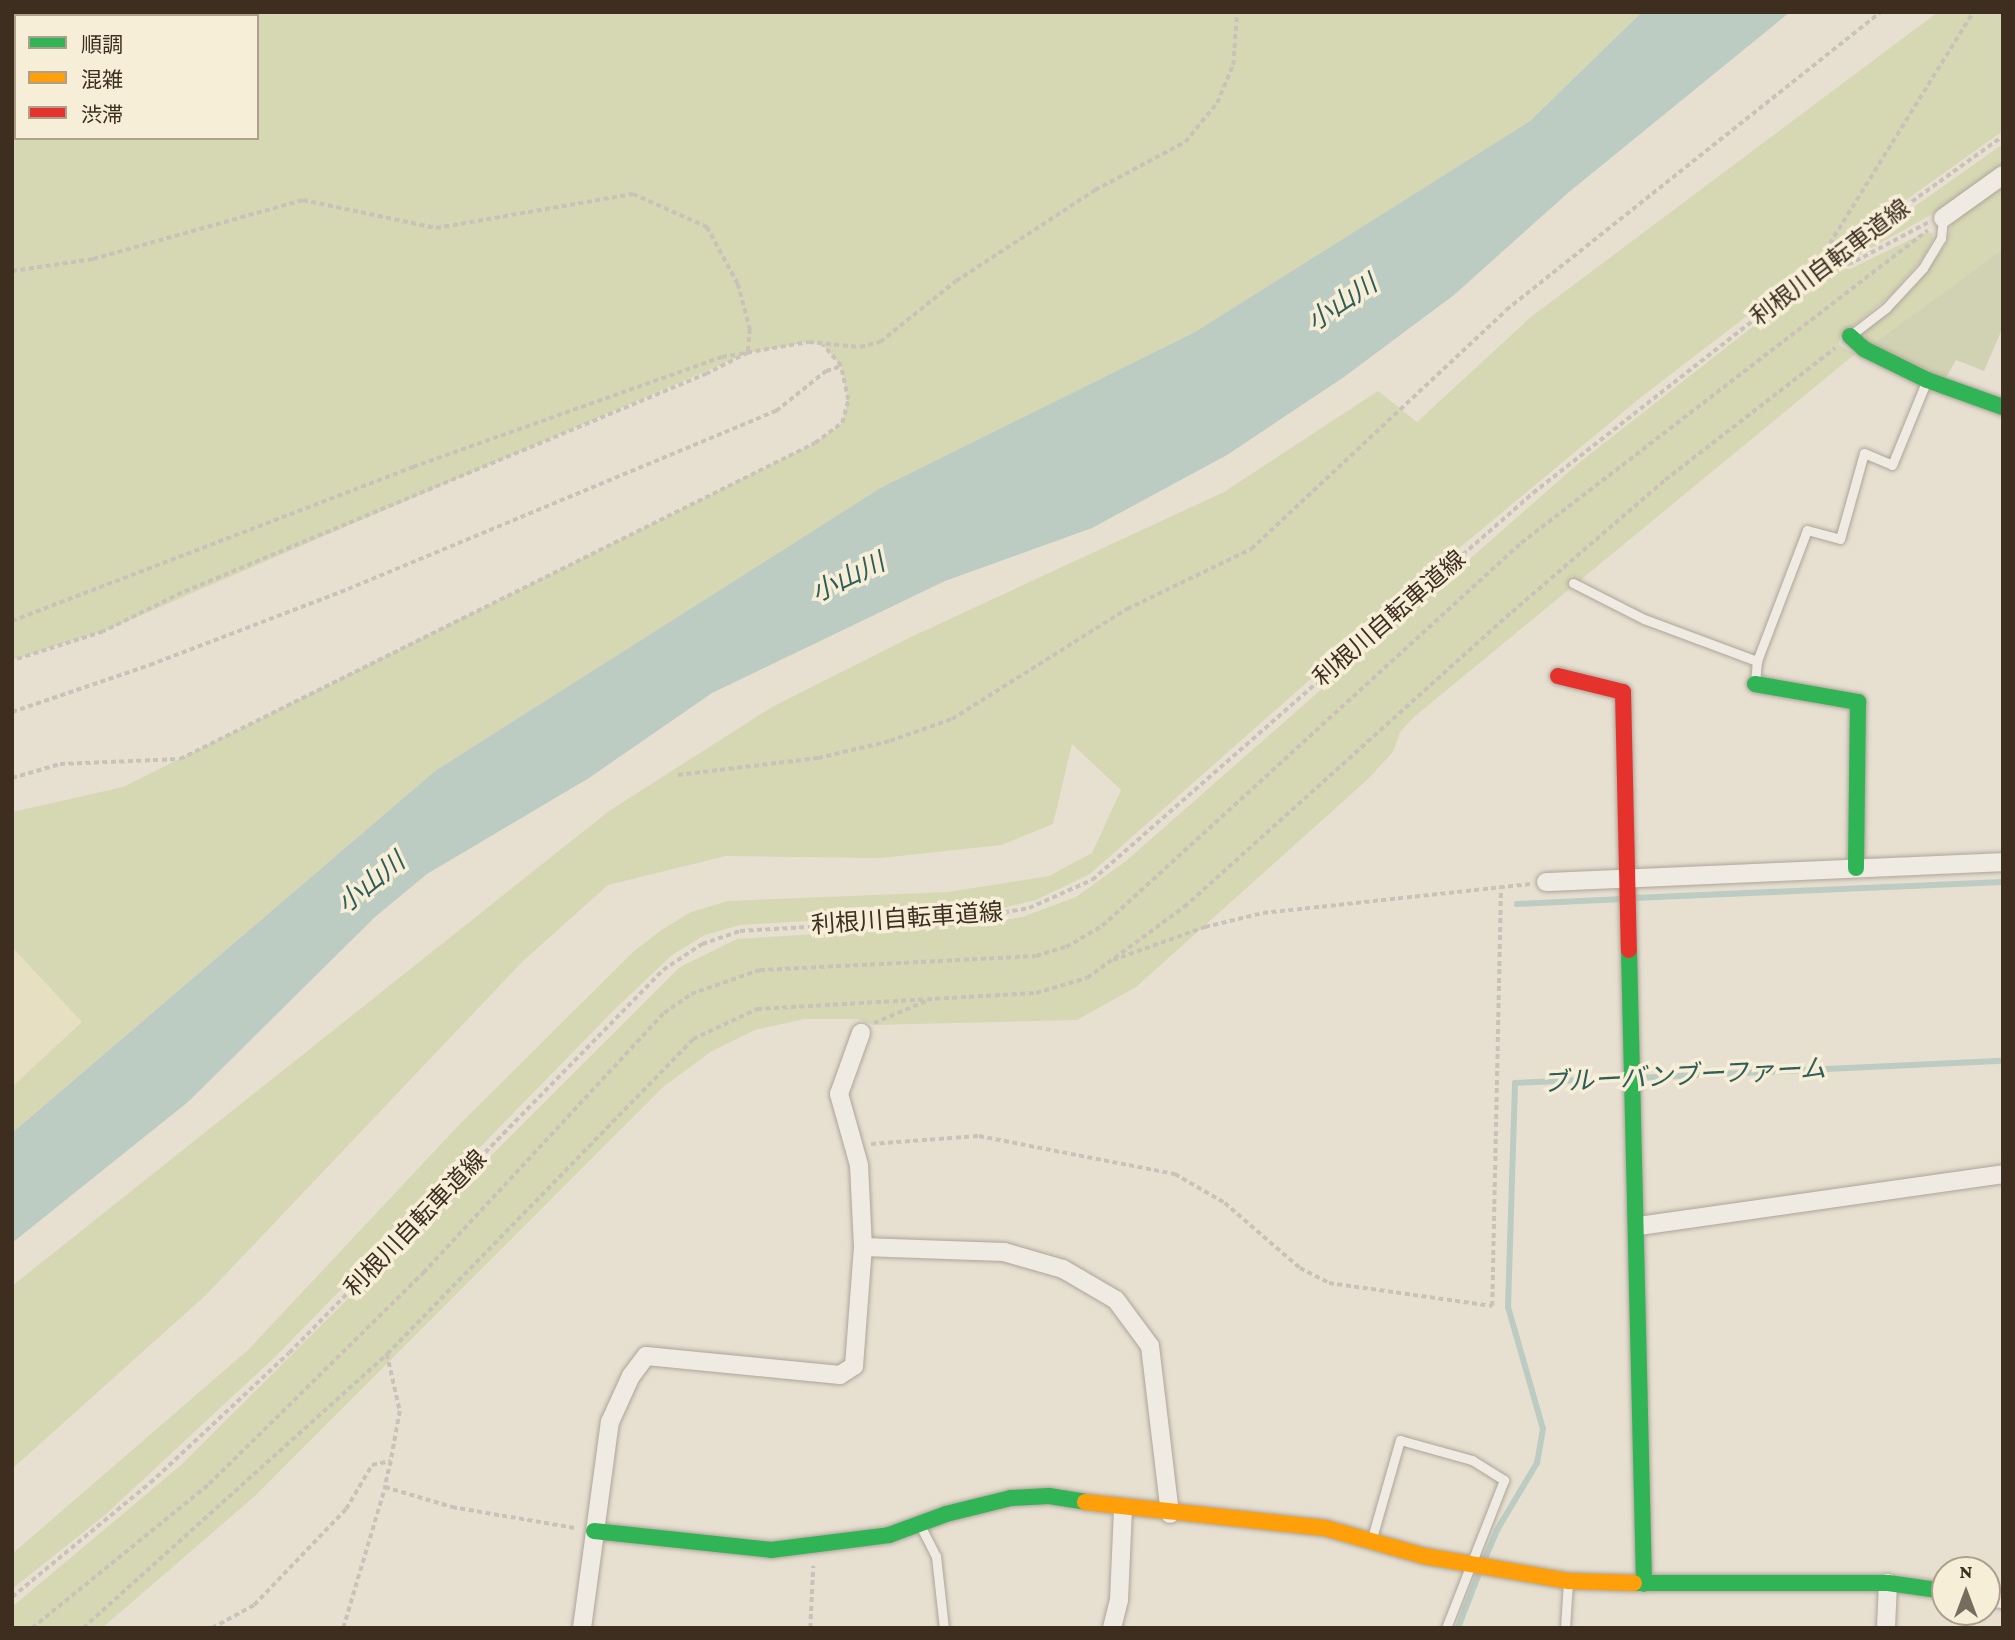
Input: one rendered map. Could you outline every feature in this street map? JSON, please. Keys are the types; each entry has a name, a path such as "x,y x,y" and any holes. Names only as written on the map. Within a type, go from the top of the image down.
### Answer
{"street":[{"path":"1943,218 2003,175"},
{"path":"1850,337 1864,349 1927,380 2003,407"},
{"path":"1558,676 1623,692 1639,1226 1644,1584"},
{"path":"1755,684 1858,702 1856,868"},
{"path":"1546,882 2003,862"},
{"path":"582,1628 610,1422 631,1376 646,1356 840,1375 854,1366 863,1247 853,1143 840,1082 861,1033"},
{"path":"1639,1226 2003,1174"},
{"path":"863,1247 1023,1256 1063,1269 1116,1300 1150,1346 1170,1514"},
{"path":"594,1531 758,1549 813,1546 889,1535 919,1524 1030,1496 1123,1509 1325,1528 1372,1538 1424,1556 1568,1581 1644,1584 1888,1583 1931,1589"},
{"path":"1112,1628 1119,1600 1123,1509"},
{"path":"1886,1628 1888,1583"}],"lane":[{"path":"1850,337 1886,308 1923,268 1941,238 1943,218"},
{"path":"1755,684 1757,661 1807,530 1840,539 1864,453 1892,465 1927,380"},
{"path":"1573,583 1644,619 1757,661"},
{"path":"1372,1538 1401,1440 1472,1460 1504,1480 1468,1562 1446,1628"},
{"path":"919,1524 936,1556 943,1628"},
{"path":"1564,1628 1568,1581"}],"path":[{"path":"12,621 413,467 722,357 809,342 860,347 880,342 956,281 1084,197 1185,142 1217,103 1228,78 1237,12"},
{"path":"678,775 818,758 890,741 952,719 1127,609 1251,549 1506,310 1881,12"},
{"path":"1943,218 1851,264 1829,261 1825,251 1973,12"},
{"name":"利根川自転車道線","path":"12,1597 150,1483 289,1353 663,971 702,944 740,931 979,917 1029,908 1092,880 1533,493 1829,261 2003,136"},
{"path":"12,271 93,259 303,200 436,228 633,194 707,228 738,284 750,329 748,352"},
{"path":"32,1628 209,1484 424,1273 664,1013 691,994 760,970 1036,956 1066,947 1102,926 1521,543 1943,218"},
{"path":"83,1628 387,1354 670,1062 704,1032 757,1009 1055,990 1087,978 1184,908 1665,481 1850,337"},
{"path":"12,778 60,764 180,759 815,443 842,423 848,400 841,366 822,344"},
{"path":"12,661 103,632 182,593 707,374 748,352"},
{"path":"12,712 150,665 348,589 776,411 826,371 841,366"},
{"path":"1110,961 1205,927 1263,913 1546,882"},
{"path":"853,1143 913,1144 979,1136 1175,1174 1226,1203 1300,1268 1329,1283 1492,1306 1501,887"},
{"path":"861,1033 877,1021 934,997"},
{"path":"343,1628 385,1488 400,1411 387,1354"},
{"path":"212,1628 254,1605 346,1509 372,1465 391,1461"},
{"path":"385,1488 452,1507 594,1531"},
{"path":"810,1628 813,1546"}],"shaded area":[{"path":"12,947 82,1022 12,1087"}],"green space":[{"path":"12,12 1642,12 1530,121 1195,332 882,487 435,771 12,1133 12,1087 82,1022 12,947 12,812 123,787 815,443 842,423 848,400 841,366 822,344 809,342 748,353 109,629 12,660"},
{"path":"1938,12 2003,12 2003,131 1799,276 1640,398 1452,554 1090,874 1036,900 998,909 740,925 705,935 672,955 615,1009 276,1356 105,1515 12,1589 12,1554 248,1350 457,1127 634,951 663,929 691,912 728,901 948,892 1049,876 1092,853 1121,790 1072,744 1053,824 1001,845 881,858 726,856 608,885 522,962 206,1295 12,1469 12,1286 609,811 772,707 913,636 1224,492 1378,391 1417,422 1532,316"},
{"path":"2003,144 2003,167 1942,209 1862,253 1840,259"},
{"path":"2003,184 2003,249 1869,347 1864,332 1912,290 1946,244 1952,223"},
{"path":"1926,232 1933,233 1933,239 1923,258 1891,295 1840,337 1839,345 1855,354 1414,717 1400,732 1393,752 1367,780 1136,987 1077,1020 874,1025 858,1019 804,1019 755,1030 712,1051 663,1087 255,1496 102,1628 12,1628 12,1607 181,1465 680,967 737,939 984,923 1022,917 1076,897 1126,861 1580,462 1802,288 1827,269 1850,269"},
{"path":"2003,249 2003,327 1984,371 1956,360 1944,381 1869,347"}],"water":[{"name":"小山川","path":"1642,12 1790,12 1569,192 1454,295 1344,377 1227,455 1092,528 945,581 712,693 589,778 427,874 375,917 188,1102 12,1243 12,1133 435,771 882,487 1195,332 1530,121"}],"waterway":[{"path":"1634,898 2003,882"},
{"path":"1517,904 1623,899"},
{"name":"ブルーバンブーファーム","path":"1637,1078 2003,1061"},
{"name":"ブルーバンブーファーム","path":"1484,1561 1497,1530 1537,1463 1543,1429 1508,1307 1515,1083 1626,1078"},
{"name":"ブルーバンブーファーム","path":"1458,1628 1480,1571"}],"traffic: fast":[{"path":"1850,336 1864,349 1927,380 2003,407"},
{"path":"1755,684 1858,702 1856,868"},
{"path":"1629,950 1644,1584"},
{"path":"594,1531 771,1550 889,1535 946,1514 1011,1498 1049,1496 1085,1502"},
{"path":"1634,1583 1888,1583 1931,1589"}],"traffic: slow":[{"path":"1085,1502 1325,1528 1424,1556 1568,1581 1634,1583"}],"traffic: jam":[{"path":"1558,676 1623,692 1629,950"}]}
